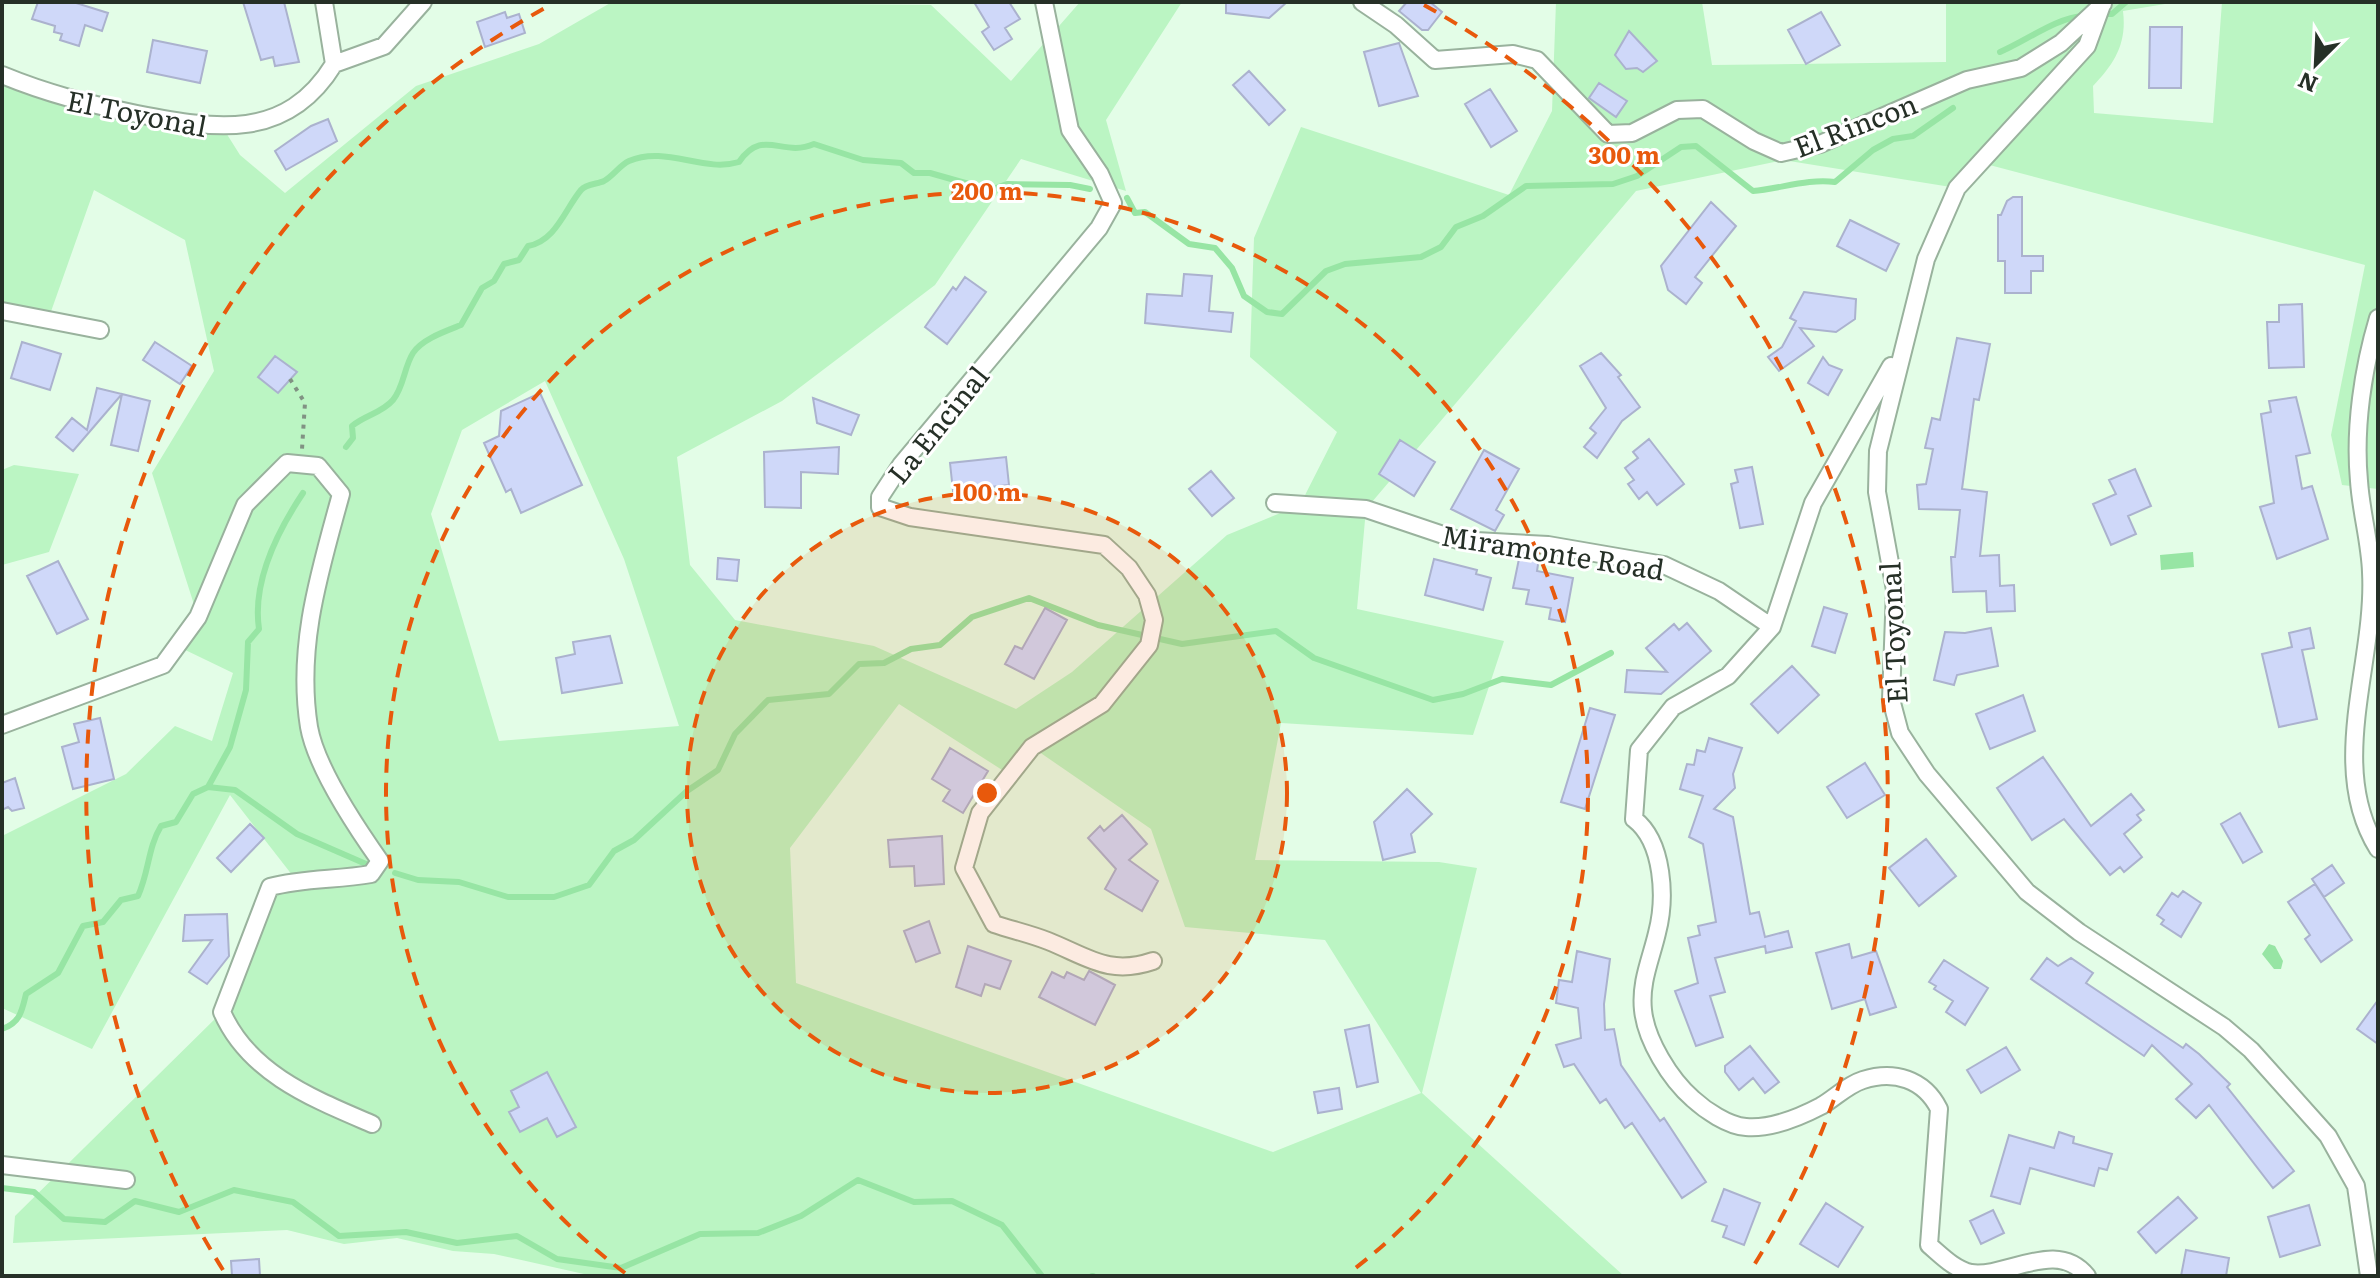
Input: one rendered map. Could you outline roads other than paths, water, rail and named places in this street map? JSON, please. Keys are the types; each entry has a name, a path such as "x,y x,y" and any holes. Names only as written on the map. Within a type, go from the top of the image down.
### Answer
{"street":[{"path":"324,2 334,64 384,46 423,2"},
{"name":"La Encinal","path":"1044,2 1070,130 1100,174 1113,203 1099,228 901,465 880,497 880,507 910,517 1104,545 1129,568 1147,595 1154,620 1149,645 1102,704 1032,747 980,813 964,868 994,924 1048,941 1098,965 1134,967 1153,961"},
{"name":"El Rincon","path":"1362,2 1396,25 1435,60 1513,54 1537,60 1608,134 1632,133 1677,110 1703,109 1754,141 1781,153 1820,144 1967,80 2021,68 2061,43 2104,3"},
{"name":"El Toyonal","path":"2104,3 2087,46 1957,188 1926,259 1900,351 1878,451 1877,492 1895,590 1891,699 1900,733 1927,774 2027,892 2079,932 2224,1027 2267,1067 2328,1136 2356,1186 2372,1241 2369,1276"},
{"name":"El Toyonal","path":"2,75 57,98 223,128 256,123 290,109 316,91 334,64"},
{"path":"2,311 100,330"},
{"path":"2378,318 2366,364 2357,458 2371,573 2363,683 2354,740 2364,821 2378,849"},
{"path":"1900,351 1813,503 1772,627 1728,676 1673,707 1639,750 1634,819 1645,827 1651,840 1661,884 1659,929 1643,981 1644,1021 1656,1049 1695,1101 1742,1127 1787,1119 1821,1106 1863,1080 1894,1076 1915,1081 1934,1098 1939,1109 1929,1245 1955,1267 1973,1273 2052,1260 2080,1268 2087,1276"},
{"path":"2,725 163,665 198,617 245,505 287,463 318,466 341,494 315,590 304,654 309,729 344,806 380,861 371,874 331,881 296,880 270,887 222,1012 229,1030 252,1059 312,1098 372,1124"},
{"name":"Miramonte Road","path":"1275,503 1366,509 1458,540 1548,545 1664,565 1719,591 1772,627"},
{"path":"2,1165 126,1180"}],"waterway":[{"path":"2102,14 2112,14 2126,2"},
{"path":"2000,52 2052,25 2083,16"},
{"path":"1127,198 1135,213 1145,212 1189,244 1215,248 1232,268 1244,296 1267,312 1282,314 1326,271 1345,264 1421,257 1441,247 1456,227 1483,216 1526,186 1613,184 1637,176 1681,147 1696,146 1753,191 1835,182 1873,150 1893,139 1913,136 1953,108"},
{"path":"346,447 353,438 352,426 393,400 417,348 461,325 482,288 494,281 504,264 519,260 528,246 546,238 583,188 604,181 629,161 657,156 725,164 739,162 756,146 792,148 814,144 863,160 901,163 914,173 930,173 990,190 1007,184 1070,185 1090,189"},
{"path":"2,1029 16,1020 26,994 58,973 83,926 103,922 121,900 138,896 153,842 161,826 176,822 193,794 208,787 230,747 246,690 248,642 259,629 259,593 263,576 284,524 303,493"},
{"path":"395,873 418,880 459,882 508,897 554,897 589,885 614,851 634,840 687,791 718,770 735,734 768,700 829,694 859,664 884,663 911,649 940,645 972,617 1029,598 1098,625 1182,644 1276,631 1314,658 1433,700 1463,694 1502,679 1551,685 1611,653"},
{"path":"208,787 235,790 297,834 366,864"},
{"path":"2,1188 34,1192 64,1219 105,1222 135,1201 179,1212 234,1190 293,1202 339,1236 406,1232 457,1243 517,1236 557,1259 621,1268 700,1234 758,1233 801,1216 858,1180 914,1202 952,1201 1002,1225 1042,1276"}]}
